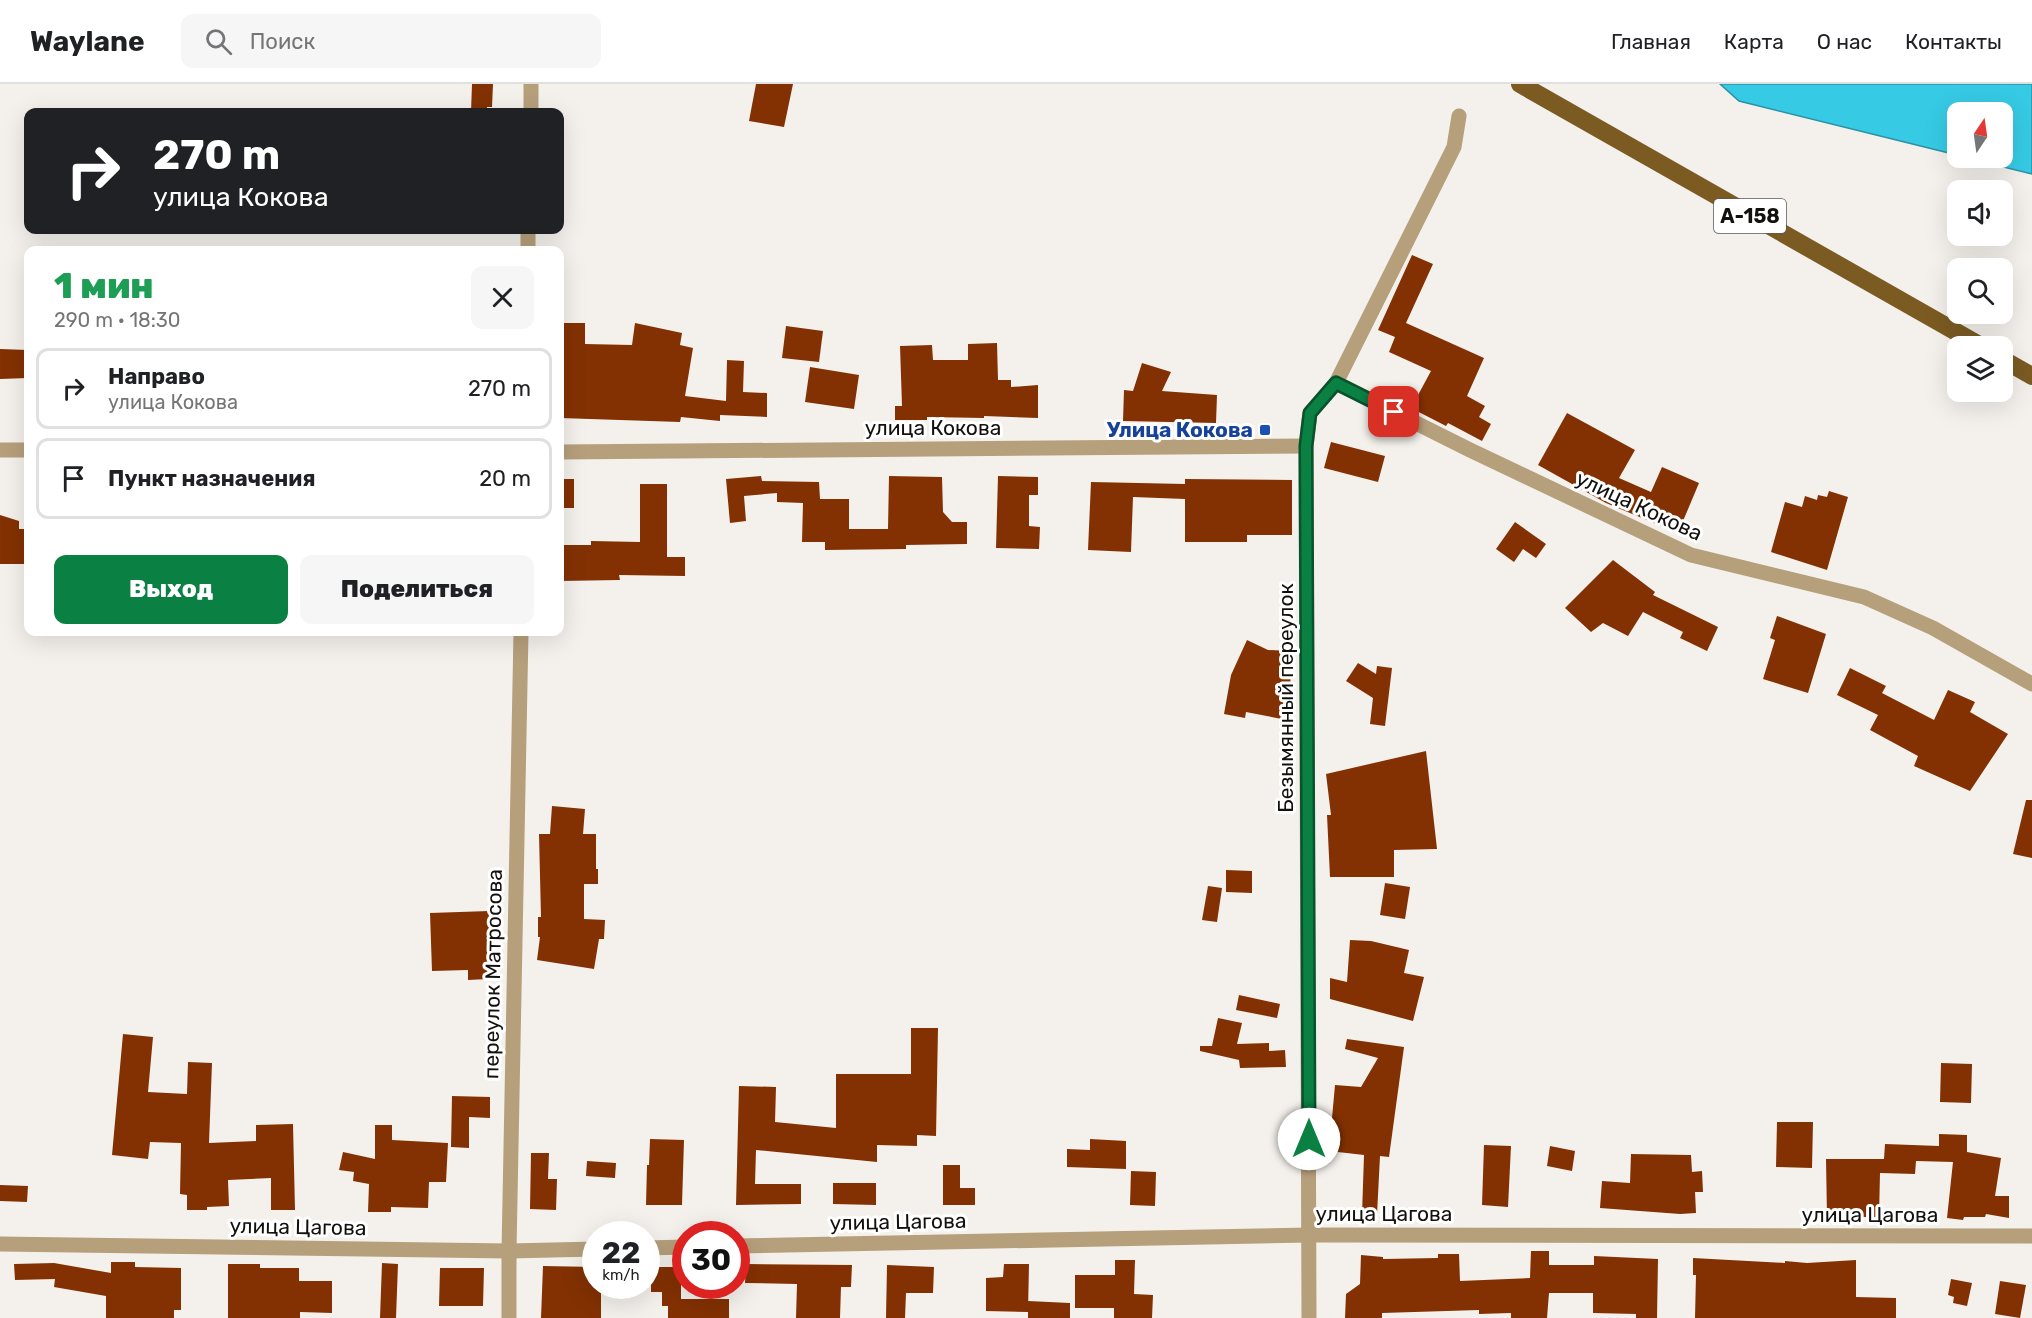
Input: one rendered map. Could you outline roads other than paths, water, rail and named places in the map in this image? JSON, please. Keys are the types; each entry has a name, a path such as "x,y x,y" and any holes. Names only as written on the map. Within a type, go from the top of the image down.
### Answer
{"main road":[{"name":"А-158","path":"1521,84 1962,336"},
{"path":"2013,365 2032,376"}],"street":[{"path":"531,84 531,108"},
{"name":"Безымянный переулок","path":"1309,1318 1306,446 1310,413 1336,383 1454,147 1459,116"},
{"name":"улица Кокова","path":"1336,383 1470,450 1691,555 1864,597 1933,628 2032,684"},
{"name":"улица Кокова","path":"564,452 1306,446"},
{"path":"0,450 24,450"},
{"name":"переулок Матросова","path":"509,1318 521,636"},
{"name":"улица Цагова","path":"750,1246 1309,1235 2032,1236"},
{"name":"улица Цагова","path":"0,1244 509,1251 582,1249"}],"water":[{"path":"1720,84 2032,84 2032,174 2008,168 2013,168 2013,102 1947,102 1947,153 1739,101"}],"place":[{"name":"Улица Кокова","path":"1265,430"}]}
